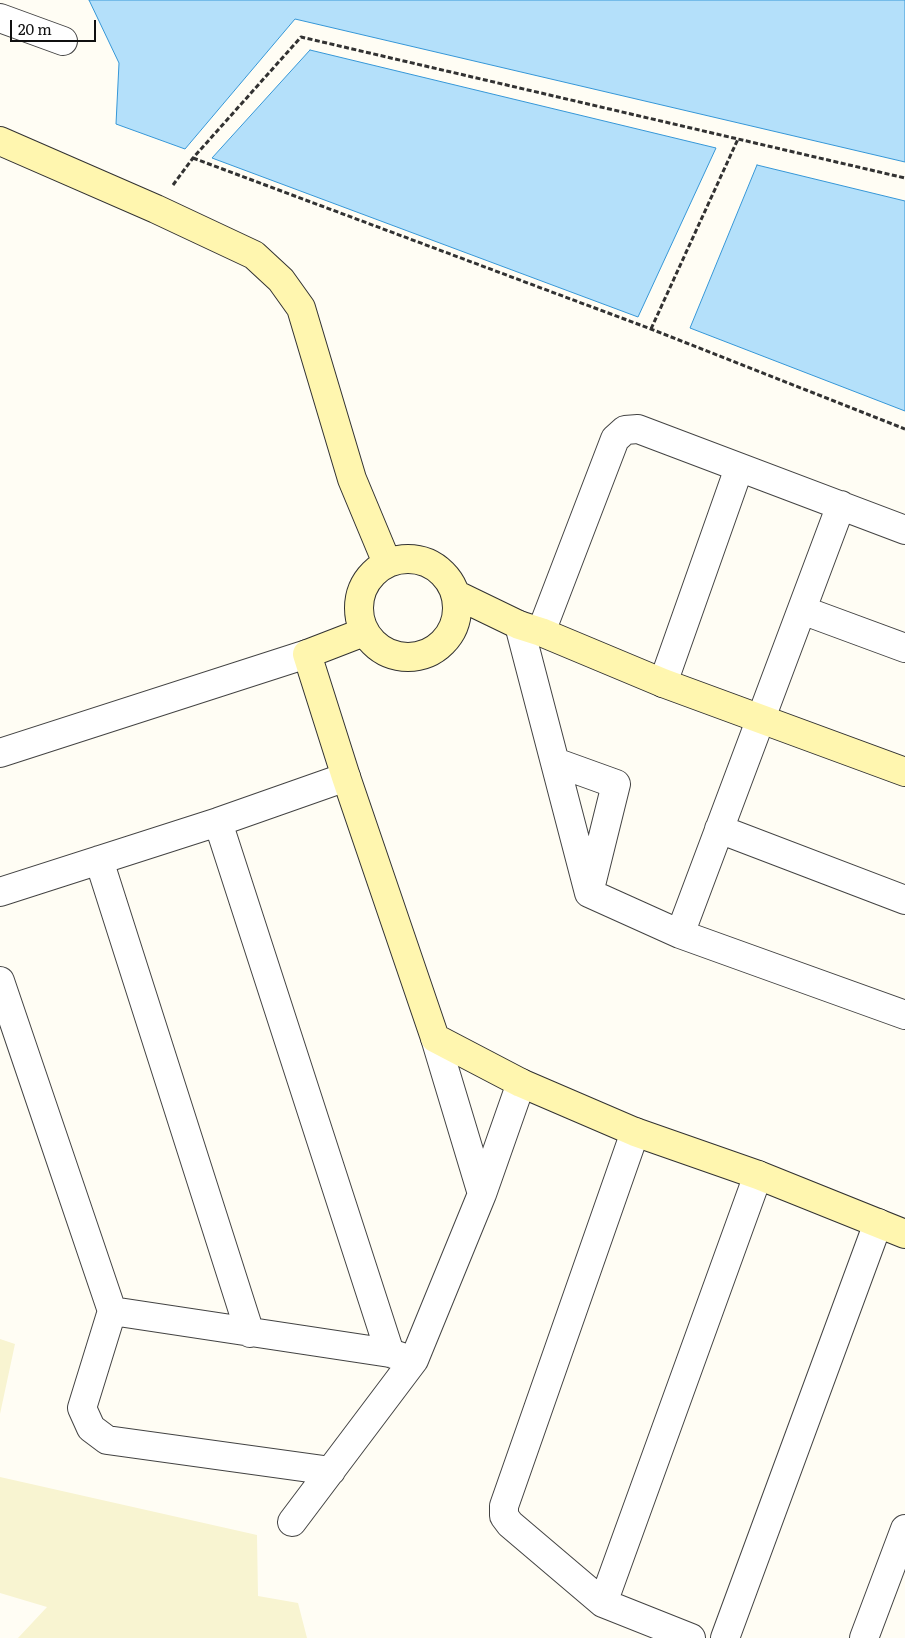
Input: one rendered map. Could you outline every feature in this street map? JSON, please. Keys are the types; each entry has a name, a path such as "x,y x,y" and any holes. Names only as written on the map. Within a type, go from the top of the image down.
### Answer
{"street":[{"path":"0,18 63,41"},
{"path":"0,141 156,209 254,255 281,280 302,308 352,479 387,563"},
{"path":"589,893 555,762 530,629 615,439 625,430 638,429 905,530"},
{"path":"663,683 739,468"},
{"path":"680,934 841,505"},
{"path":"402,559 419,560 434,566 447,577 457,595 458,608 455,624 447,639 434,650 419,657 403,658 388,654 374,645 364,632 359,617 359,601 364,586 374,573 387,563 402,559"},
{"path":"457,595 530,629 663,683 905,772"},
{"path":"802,610 905,648"},
{"path":"0,753 307,654 364,632"},
{"path":"307,654 346,777 435,1038 482,1194"},
{"path":"555,762 616,784 589,893"},
{"path":"0,892 218,822 346,777"},
{"path":"218,822 402,1357"},
{"path":"719,829 905,900"},
{"path":"99,860 250,1333"},
{"path":"589,893 680,934 905,1015"},
{"path":"0,980 112,1311 82,1408 91,1428 107,1440 331,1471"},
{"path":"435,1038 522,1083 635,1132 758,1174 905,1234"},
{"path":"292,1522 331,1471 402,1357 482,1194 522,1083"},
{"path":"635,1132 504,1506 504,1516 510,1524 603,1603 691,1638"},
{"path":"603,1603 758,1174"},
{"path":"725,1638 878,1223"},
{"path":"112,1311 402,1357"},
{"path":"864,1638 905,1529"}],"path":[{"path":"156,209 193,158 301,37 905,178"},
{"path":"651,329 738,139"},
{"path":"193,158 651,329 905,429"}],"shaded area":[{"path":"0,1339 15,1344 0,1414"},
{"path":"0,1477 257,1535 258,1596 298,1603 307,1638 18,1638 47,1607 0,1593"}],"water":[{"path":"89,0 905,0 905,162 295,19 185,149 116,124 119,63"},
{"path":"310,50 716,148 638,317 212,158"},
{"path":"757,165 905,201 905,411 690,328"}]}
